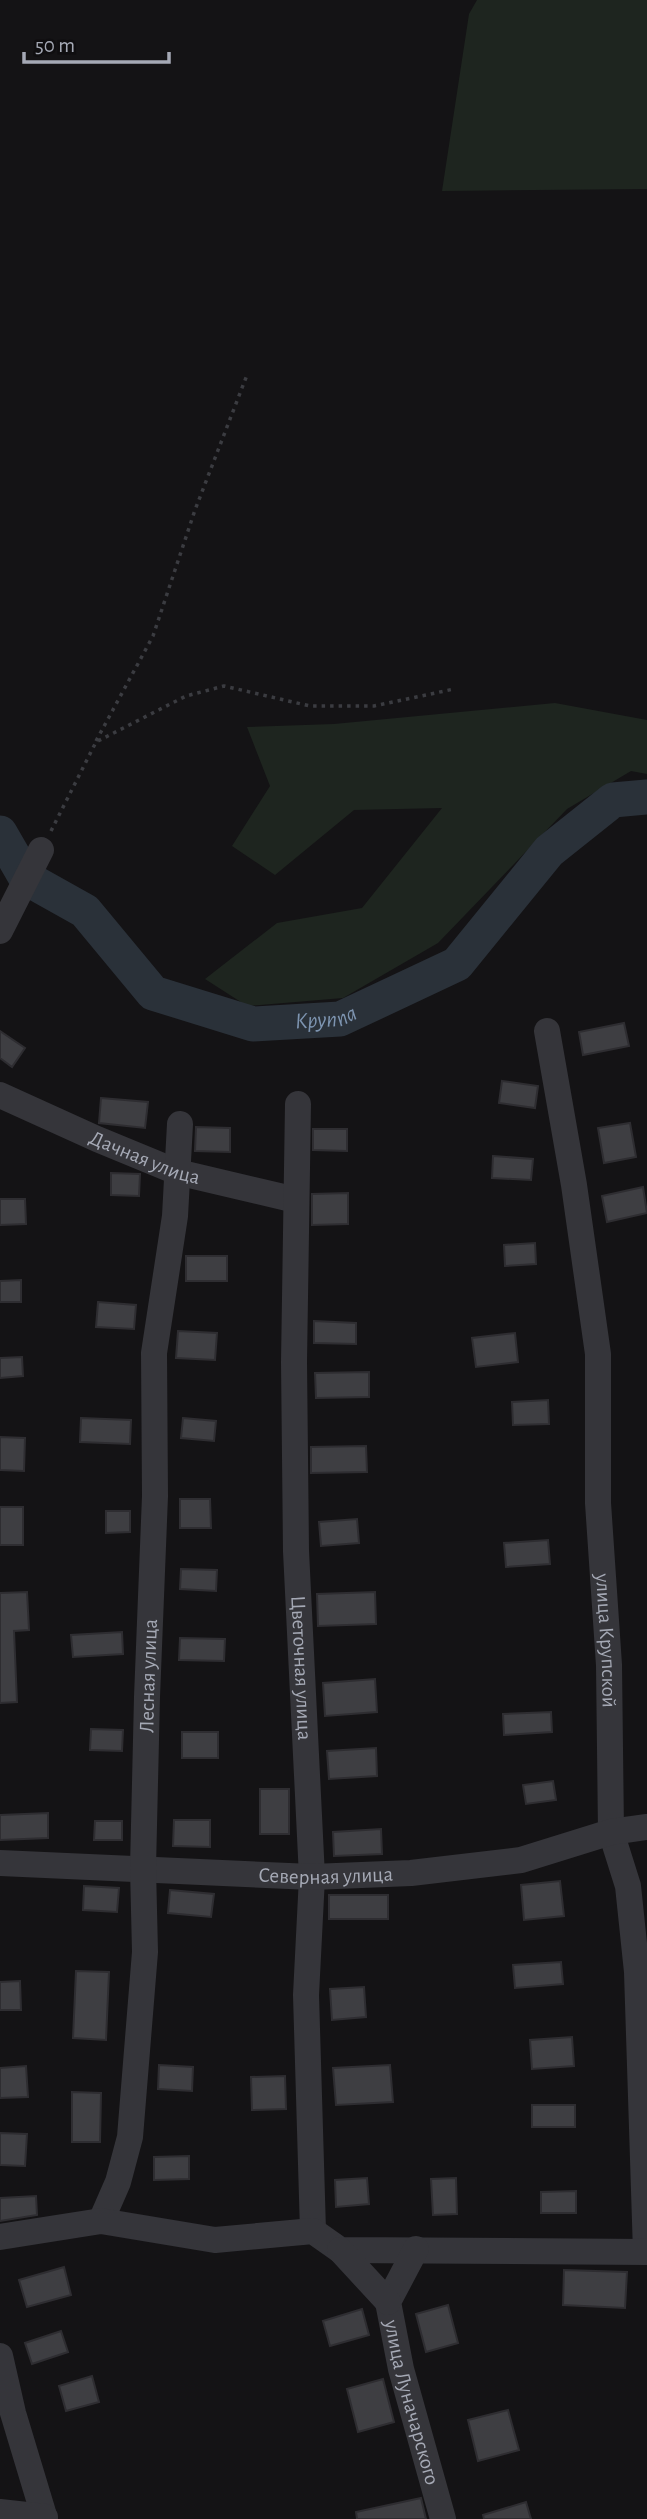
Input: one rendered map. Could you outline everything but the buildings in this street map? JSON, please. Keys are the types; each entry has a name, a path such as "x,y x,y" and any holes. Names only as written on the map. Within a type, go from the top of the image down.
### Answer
{"street":[{"path":"0,931 41,850"},
{"name":"улица Крупской","path":"547,1031 574,1185 598,1354 598,1503 609,1665 611,1832 628,1886 637,1972 646,2252"},
{"name":"Дачная улица","path":"0,1095 177,1172 296,1200"},
{"name":"Цветочная улица","path":"298,1104 294,1362 296,1551 312,1877 306,1995 313,2231"},
{"name":"Лесная улица","path":"101,2221 118,2182 130,2137 145,1952 143,1868 155,1496 155,1353 174,1216 180,1125"},
{"name":"Северная улица","path":"0,1863 312,1877 411,1872 521,1860 611,1832 647,1827"},
{"path":"0,2236 101,2221 215,2241 313,2231 340,2250 388,2302"},
{"name":"улица Луначарского","path":"416,2249 388,2302 401,2369 443,2519"},
{"path":"340,2250 646,2252"},
{"path":"0,2357 13,2413 45,2518 0,2512"}],"path":[{"path":"41,850 153,636 195,510 247,374"},
{"path":"96,742 186,696 224,686 310,706 374,706 454,689"}],"shaded area":[{"path":"477,0 647,0 647,189 442,191 469,14"},
{"path":"555,703 647,720 647,774 631,771 567,809 438,943 343,998 247,1006 205,979 277,923 362,908 442,808 354,810 275,875 232,846 270,786 247,727 334,724"}],"waterway":[{"name":"Круппа","path":"0,833 26,878 85,911 153,993 253,1024 340,1019 457,964 549,851 613,800 647,797"}]}
